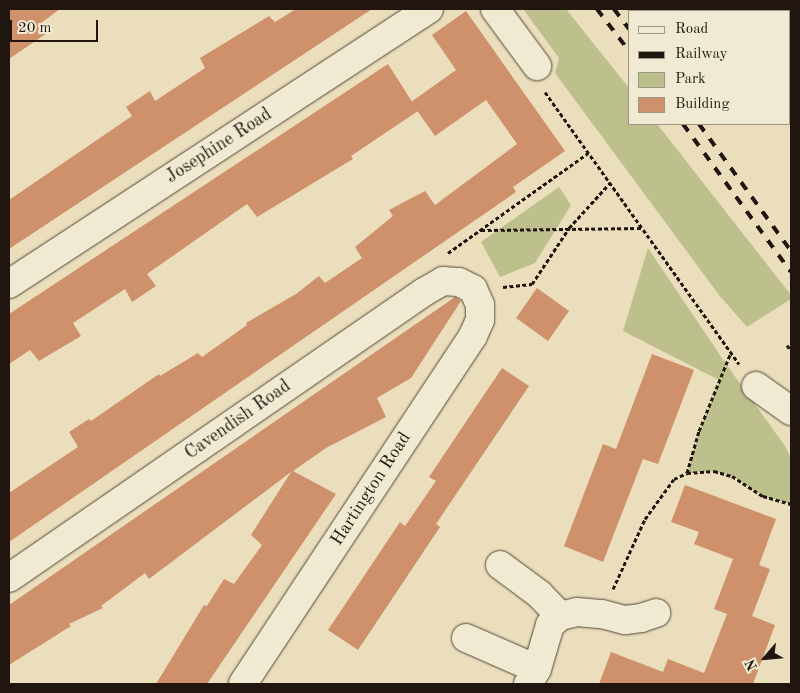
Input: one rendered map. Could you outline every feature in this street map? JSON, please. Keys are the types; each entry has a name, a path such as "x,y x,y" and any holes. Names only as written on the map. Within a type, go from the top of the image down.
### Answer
{"street":[{"name":"Josephine Road","path":"9,284 429,9"},
{"path":"495,9 537,66"},
{"path":"443,281 460,282 473,289"},
{"name":"Cavendish Road","path":"9,578 424,292 443,281"},
{"name":"Hartington Road","path":"243,684 472,336 480,320 480,305 473,289"},
{"path":"756,386 791,411"},
{"path":"500,565 539,594 560,616"},
{"path":"466,638 532,677 550,625 560,616 577,612 602,614 625,620 641,618 656,613"}],"path":[{"path":"537,66 543,89 756,386"},
{"path":"443,281 444,255 588,153"},
{"path":"473,289 532,284 569,228 610,183"},
{"path":"480,230 642,228"},
{"path":"786,345 791,351"},
{"path":"687,473 699,431 731,352"},
{"path":"602,614 645,519 674,479 687,473 714,471 732,476 763,496 791,504"}],"green space":[{"path":"523,9 566,9 628,87 628,125 658,125 791,295 791,299 747,327 719,295 555,73 559,58"},
{"path":"559,187 571,205 535,263 500,277 481,242"},
{"path":"648,248 726,364 785,446 791,458 791,504 763,496 732,476 714,471 687,473 699,431 719,380 623,331"}],"building":[{"path":"9,9 60,9 41,23 47,33 9,59"},
{"path":"296,9 372,9 9,249 9,200 132,116 126,107 150,91 155,101 205,68 200,58 269,16 275,22"},
{"path":"466,11 565,151 513,187 516,192 9,542 9,493 78,447 69,432 89,419 91,421 159,374 160,376 198,353 202,357 247,325 246,323 296,294 319,276 325,283 362,258 355,247 393,216 389,210 425,191 435,205 517,144 486,100 435,136 411,102 456,70 432,35"},
{"path":"388,64 418,111 351,156 353,159 257,217 247,204 147,274 156,286 132,302 125,289 73,323 81,336 39,361 30,350 9,364 9,314"},
{"path":"537,288 569,311 548,341 516,318"},
{"path":"455,297 461,301 411,378 377,398 386,417 326,448 293,471 336,494 207,684 156,684 204,605 207,606 224,579 234,584 262,545 251,535 291,472 149,579 145,573 101,606 103,608 69,624 71,626 9,665 9,605"},
{"path":"652,354 694,370 658,464 643,459 603,562 564,546 603,444 616,449"},
{"path":"502,368 529,386 436,524 440,527 358,650 328,630 400,522 405,526 436,481 429,477"},
{"path":"685,485 776,519 759,565 770,569 752,616 775,625 753,684 599,684 611,652 663,672 668,659 704,673 727,614 714,609 733,559 694,544 699,532 671,522"}],"railway":[{"path":"597,9 628,50"},
{"path":"614,9 628,28"},
{"path":"684,125 791,272"},
{"path":"700,125 791,251"}]}
